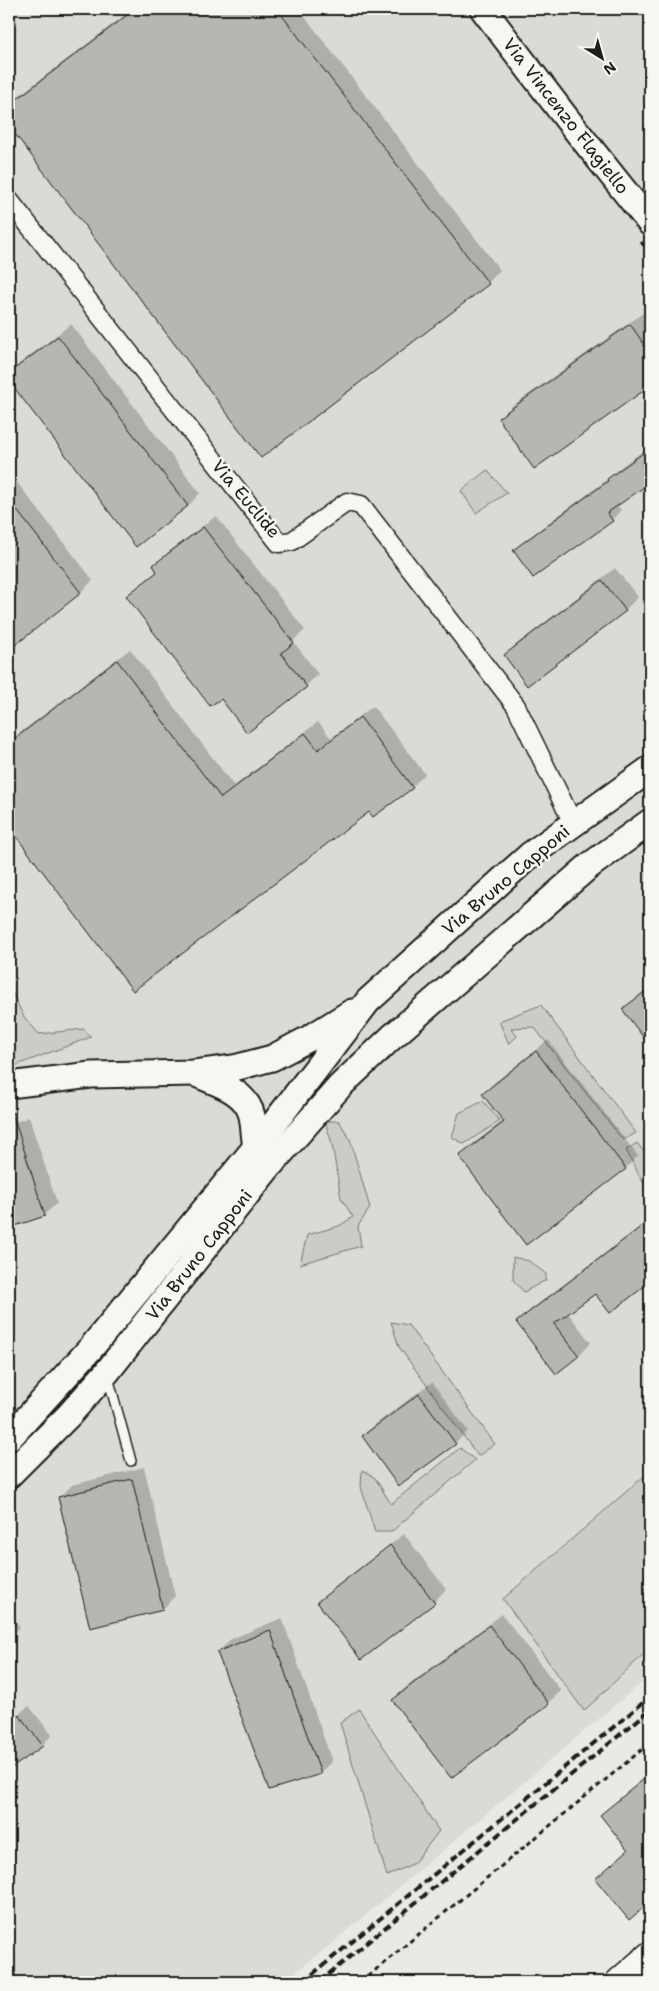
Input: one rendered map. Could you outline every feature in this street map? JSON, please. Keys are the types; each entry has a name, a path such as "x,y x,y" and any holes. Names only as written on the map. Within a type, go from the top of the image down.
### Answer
{"highway":[{"path":"620,1982 650,1956"}],"main road":[{"name":"Via Vincenzo Flagiello","path":"482,9 650,223"},
{"name":"Via Bruno Capponi","path":"9,1438 91,1348 256,1147 368,1001 530,855 650,768"},
{"name":"Via Bruno Capponi","path":"9,1475 69,1415 107,1372 266,1170 341,1085 589,866 650,822"},
{"path":"368,1001 368,1020 371,1028 380,1036 392,1038"},
{"path":"9,1085 90,1074 194,1073 234,1068 272,1058 310,1038 368,1001"},
{"path":"194,1073 235,1092 247,1102 252,1116 256,1147"}],"street":[{"name":"Via Euclide","path":"9,200 279,543 292,541 347,502 361,505 516,706 574,823"}],"lane":[{"path":"107,1372 131,1461"}],"path":[{"path":"361,1982 650,1743"}],"shaded area":[{"path":"9,9 650,9 650,1676 336,1940 283,1982 9,1982"},
{"path":"487,470 507,493 476,513 461,491"},
{"path":"9,986 24,1017 39,1034 84,1029 91,1037 9,1068"},
{"path":"541,1005 636,1133 623,1140 534,1027 511,1028 517,1036 509,1044 499,1021"},
{"path":"483,1101 500,1121 464,1144 452,1137 459,1113"},
{"path":"325,1121 339,1121 350,1139 370,1208 358,1226 361,1246 300,1264 307,1235 339,1226 353,1217 341,1198 332,1144"},
{"path":"637,1143 650,1159 650,1188 642,1181 626,1150"},
{"path":"513,1257 529,1261 546,1274 546,1280 524,1292 513,1280"},
{"path":"391,1322 408,1325 495,1444 478,1456 399,1347"},
{"path":"460,1448 475,1460 391,1532 375,1532 361,1487 362,1470 375,1478 391,1504"},
{"path":"650,1471 650,1648 584,1711 503,1599"},
{"path":"359,1709 439,1831 414,1863 387,1876 340,1723"}],"building":[{"path":"135,9 277,9 489,284 261,458 9,126 9,105"},
{"path":"630,324 650,353 650,386 534,469 498,418"},
{"path":"58,336 188,506 136,547 9,381 9,373"},
{"path":"650,448 650,483 607,513 613,521 533,578 513,550"},
{"path":"9,500 81,593 9,650"},
{"path":"203,527 294,643 281,653 307,687 247,733 221,699 210,706 126,596 157,572 153,565"},
{"path":"602,580 626,611 527,686 504,655"},
{"path":"117,660 221,798 305,733 318,750 360,717 413,788 373,817 369,812 133,991 9,827 9,743"},
{"path":"650,988 650,1046 622,1009"},
{"path":"536,1051 626,1169 526,1245 459,1156 504,1122 482,1094"},
{"path":"12,1112 45,1216 9,1228 9,1113"},
{"path":"650,1220 650,1282 610,1313 595,1294 554,1324 579,1356 556,1374 516,1322"},
{"path":"419,1394 456,1444 398,1486 362,1436"},
{"path":"132,1479 163,1610 90,1628 58,1497"},
{"path":"390,1545 435,1603 361,1660 317,1602"},
{"path":"489,1625 549,1704 451,1778 392,1700"},
{"path":"270,1630 321,1774 269,1790 217,1652"},
{"path":"19,1715 43,1746 9,1770 9,1722"},
{"path":"650,1774 650,1902 629,1920 595,1879 628,1850 600,1815"}],"railway":[{"path":"303,1982 650,1697"},
{"path":"319,1982 650,1710"}]}
